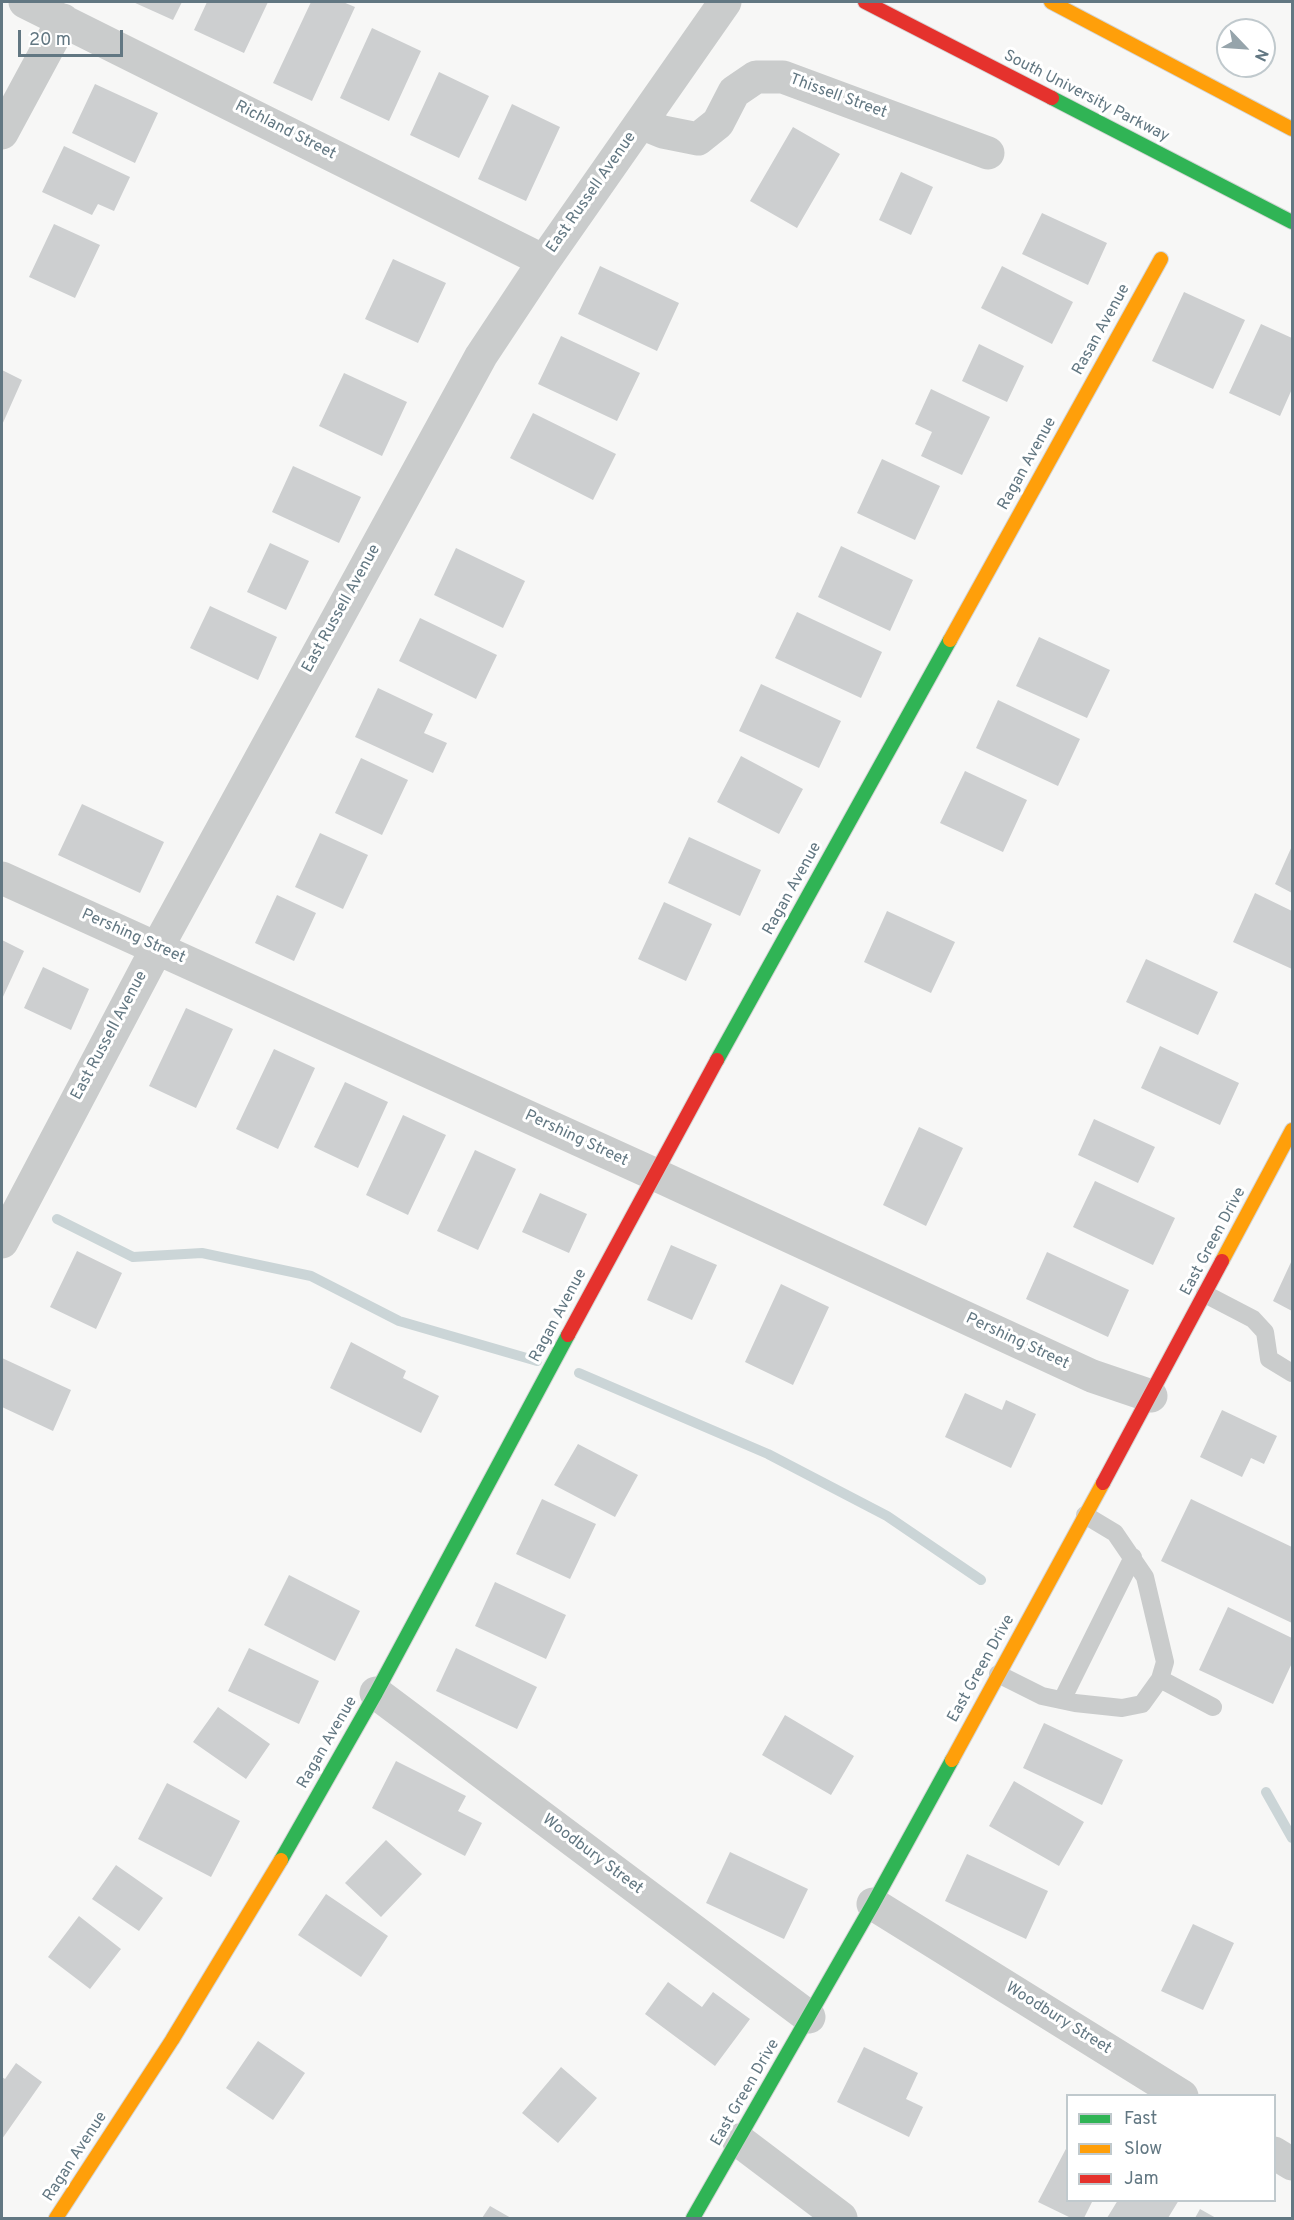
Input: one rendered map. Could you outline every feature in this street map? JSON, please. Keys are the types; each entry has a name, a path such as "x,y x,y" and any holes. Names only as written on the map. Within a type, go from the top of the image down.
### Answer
{"street":[{"name":"Richland Street","path":"26,2 544,261"},
{"name":"East Russell Avenue","path":"2,1242 157,948 481,356 544,261 725,2"},
{"name":"South University Parkway","path":"865,2 1293,222"},
{"path":"1051,2 1293,129"},
{"path":"2,133 63,20"},
{"name":"Thissell Street","path":"641,123 663,132 698,139 718,123 734,92 756,77 783,77 988,153"},
{"name":"Rasan Avenue","path":"1073,417 1161,259"},
{"name":"Ragan Avenue","path":"56,2218 184,2020 289,1846 376,1693 654,1174 1073,417"},
{"name":"Pershing Street","path":"2,878 1092,1376 1151,1396"},
{"name":"East Green Drive","path":"693,2218 873,1904 1289,1143"},
{"name":"Woodbury Street","path":"376,1693 809,2017"},
{"name":"Woodbury Street","path":"873,1904 1179,2094"},
{"path":"738,2140 841,2218"},
{"path":"1276,2154 1293,2164"}],"lane":[{"path":"1205,1294 1253,1319 1265,1332 1269,1359 1293,1373"},
{"path":"998,1674 1042,1696 1122,1708 1142,1704 1160,1679 1165,1662 1145,1577 1115,1533 1085,1515"},
{"path":"1062,1700 1133,1557"},
{"path":"1160,1679 1213,1707"}],"building":[{"path":"133,2 182,2 173,20"},
{"path":"207,2 268,2 244,53 194,30"},
{"path":"311,2 343,2 355,7 312,101 273,83"},
{"path":"372,28 421,51 389,121 340,98"},
{"path":"439,72 489,96 459,158 410,135"},
{"path":"95,84 158,113 135,163 72,133"},
{"path":"512,104 560,127 526,201 478,179"},
{"path":"793,127 840,154 797,228 750,201"},
{"path":"64,146 130,177 114,211 98,204 92,215 42,192"},
{"path":"901,172 933,187 911,235 879,220"},
{"path":"1042,213 1107,243 1088,285 1022,254"},
{"path":"54,224 100,245 75,298 29,277"},
{"path":"393,259 446,283 418,343 365,319"},
{"path":"600,266 679,303 657,351 578,314"},
{"path":"1002,266 1073,302 1052,344 981,308"},
{"path":"1184,292 1245,320 1213,389 1152,361"},
{"path":"1261,324 1292,338 1292,389 1280,416 1229,393"},
{"path":"561,336 640,373 617,421 538,384"},
{"path":"979,344 1024,366 1007,402 962,381"},
{"path":"2,370 22,380 2,425"},
{"path":"344,373 407,402 382,456 319,426"},
{"path":"931,389 990,417 962,475 921,456 932,432 915,424"},
{"path":"533,413 616,454 593,500 510,458"},
{"path":"882,459 940,486 915,540 857,513"},
{"path":"293,466 361,497 339,543 272,512"},
{"path":"270,543 309,561 286,610 247,592"},
{"path":"841,546 913,580 890,631 818,597"},
{"path":"456,548 525,581 503,628 434,595"},
{"path":"210,606 277,637 258,680 190,648"},
{"path":"797,612 882,652 861,698 775,658"},
{"path":"420,618 497,655 476,699 399,661"},
{"path":"1039,637 1110,670 1087,718 1016,686"},
{"path":"761,684 841,721 819,768 739,731"},
{"path":"378,688 433,714 424,733 447,743 433,773 355,737"},
{"path":"998,700 1080,739 1058,786 976,748"},
{"path":"741,756 803,789 779,834 717,802"},
{"path":"361,758 408,780 382,835 335,813"},
{"path":"965,771 1027,800 1003,852 940,823"},
{"path":"82,804 164,842 140,893 58,855"},
{"path":"320,833 368,855 343,909 295,887"},
{"path":"689,837 761,870 740,916 668,883"},
{"path":"1292,846 1292,893 1275,884"},
{"path":"1255,893 1292,911 1292,969 1233,942"},
{"path":"277,895 316,913 294,961 255,943"},
{"path":"664,902 712,924 686,981 638,959"},
{"path":"887,911 955,942 931,993 864,962"},
{"path":"2,940 24,951 2,999"},
{"path":"1146,959 1218,992 1198,1035 1126,1002"},
{"path":"43,967 89,989 71,1030 24,1008"},
{"path":"186,1008 233,1029 196,1108 149,1086"},
{"path":"1160,1046 1239,1083 1220,1125 1141,1088"},
{"path":"274,1049 315,1068 278,1149 236,1129"},
{"path":"345,1082 388,1102 358,1168 314,1147"},
{"path":"403,1115 446,1135 408,1215 366,1195"},
{"path":"1094,1119 1155,1147 1138,1183 1078,1155"},
{"path":"919,1127 963,1148 926,1226 883,1205"},
{"path":"475,1150 516,1169 478,1250 437,1231"},
{"path":"1095,1181 1175,1218 1153,1265 1073,1227"},
{"path":"540,1193 587,1214 569,1253 522,1232"},
{"path":"671,1245 717,1265 692,1320 647,1300"},
{"path":"77,1251 122,1273 96,1329 50,1307"},
{"path":"1047,1252 1129,1290 1108,1337 1026,1299"},
{"path":"1292,1260 1292,1311 1273,1301"},
{"path":"781,1284 829,1307 793,1385 745,1362"},
{"path":"351,1342 406,1371 403,1378 439,1396 421,1433 330,1388"},
{"path":"2,1358 71,1390 53,1431 2,1407"},
{"path":"965,1393 1002,1410 1006,1400 1036,1414 1011,1468 945,1437"},
{"path":"1222,1410 1277,1436 1264,1464 1251,1458 1242,1477 1200,1457"},
{"path":"578,1444 638,1475 615,1517 554,1485"},
{"path":"542,1499 596,1524 570,1579 516,1554"},
{"path":"1191,1499 1292,1547 1292,1623 1161,1561"},
{"path":"289,1575 360,1611 335,1661 264,1625"},
{"path":"495,1582 566,1615 546,1659 475,1626"},
{"path":"1228,1607 1292,1638 1292,1663 1273,1704 1199,1670"},
{"path":"249,1648 319,1681 299,1724 228,1691"},
{"path":"456,1648 537,1687 517,1729 436,1691"},
{"path":"218,1707 270,1744 246,1779 193,1742"},
{"path":"785,1715 854,1756 831,1795 762,1755"},
{"path":"1044,1723 1123,1760 1102,1805 1023,1768"},
{"path":"396,1761 466,1796 458,1811 482,1823 465,1856 372,1808"},
{"path":"1014,1781 1084,1822 1059,1866 989,1826"},
{"path":"167,1783 240,1821 211,1877 138,1839"},
{"path":"386,1840 422,1874 381,1917 345,1883"},
{"path":"730,1852 808,1889 784,1939 706,1903"},
{"path":"967,1854 1048,1891 1026,1939 945,1901"},
{"path":"116,1865 163,1898 139,1931 92,1899"},
{"path":"326,1894 388,1936 361,1977 298,1935"},
{"path":"79,1916 121,1949 90,1989 48,1957"},
{"path":"1193,1924 1234,1943 1203,2010 1161,1991"},
{"path":"668,1982 702,2007 713,1992 750,2019 715,2066 645,2014"},
{"path":"258,2041 305,2073 273,2120 226,2088"},
{"path":"864,2047 918,2073 906,2099 923,2107 909,2137 837,2102"},
{"path":"16,2063 42,2082 2,2139 2,2077 5,2079"},
{"path":"561,2067 597,2098 558,2143 522,2113"},
{"path":"1066,2149 1066,2202 1092,2202 1084,2218 1071,2218 1038,2202"},
{"path":"1117,2202 1178,2202 1168,2218 1107,2218"},
{"path":"490,2206 511,2218 482,2218"},
{"path":"1200,2209 1216,2218 1195,2218"}],"waterway":[{"path":"57,1219 133,1257 202,1253 311,1276 399,1321 537,1361"},
{"path":"579,1373 768,1454 887,1516 981,1580"},
{"path":"1266,1792 1292,1838"}],"traffic: fast":[{"path":"1052,98 1292,222"},
{"path":"717,1060 950,640"},
{"path":"281,1860 376,1693 568,1335"},
{"path":"693,2218 873,1904 952,1760"}],"traffic: slow":[{"path":"1051,2 1292,129"},
{"path":"950,640 1161,259"},
{"path":"1222,1261 1292,1130"},
{"path":"952,1760 1103,1483"},
{"path":"56,2218 172,2040 281,1860"}],"traffic: jam":[{"path":"865,2 1052,98"},
{"path":"568,1335 717,1060"},
{"path":"1103,1483 1222,1261"}]}
